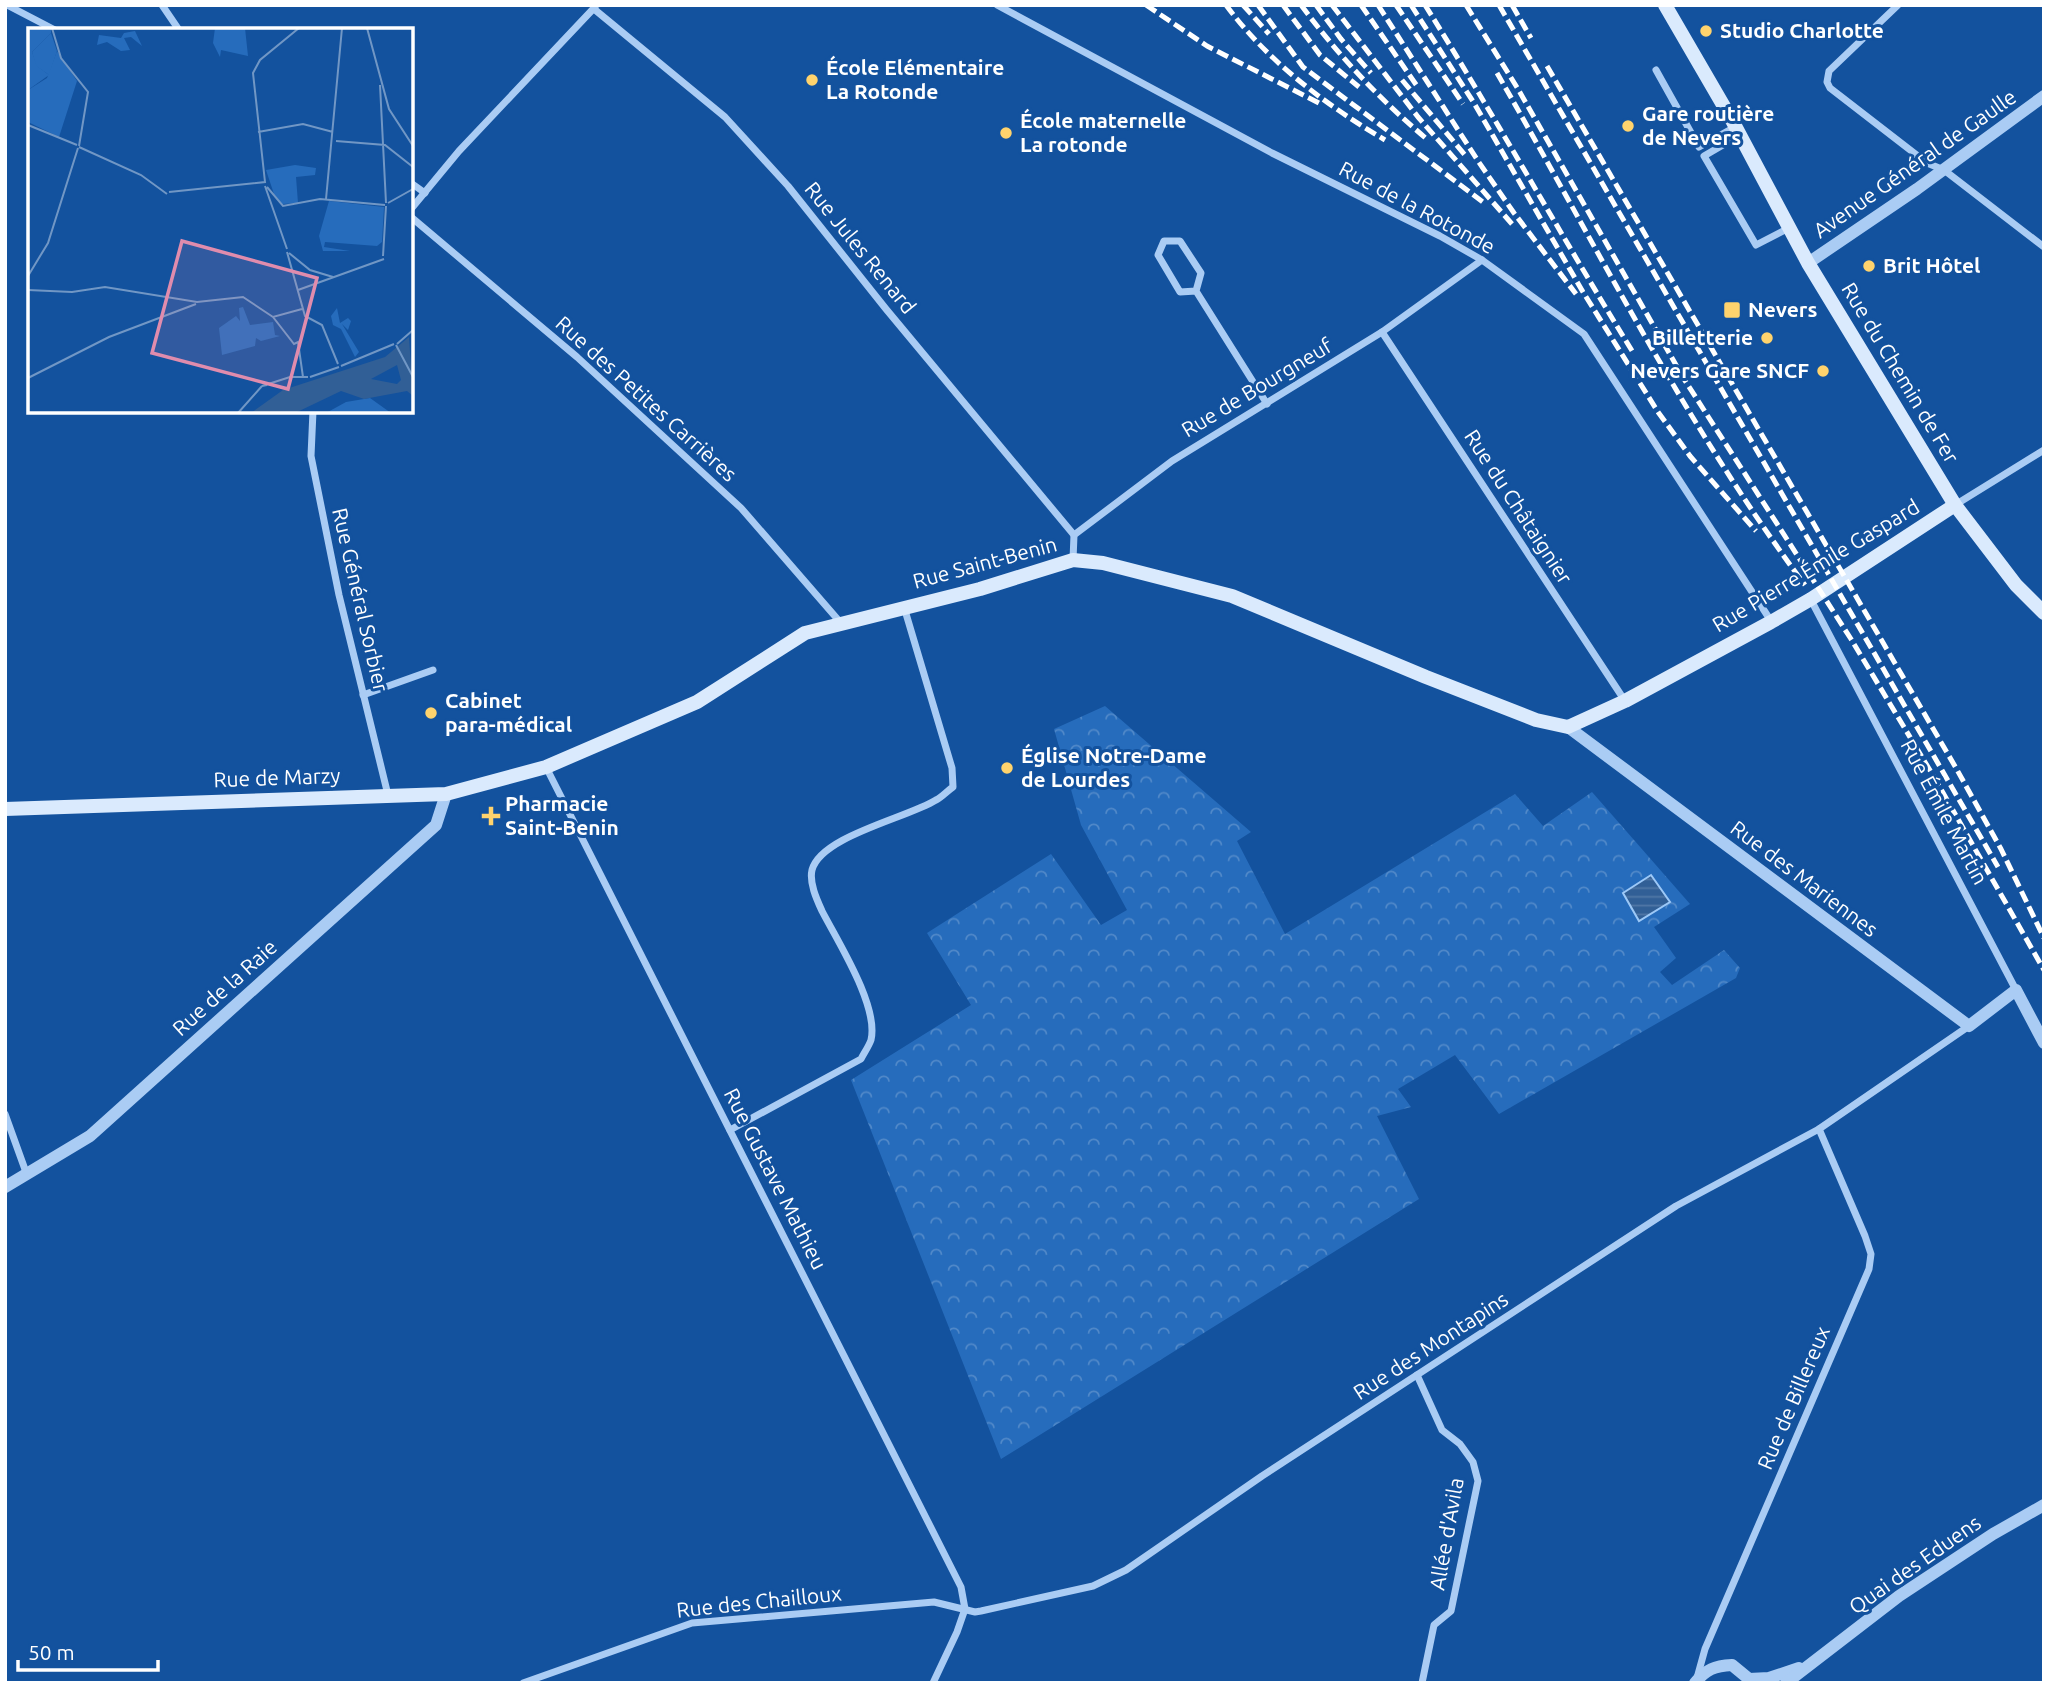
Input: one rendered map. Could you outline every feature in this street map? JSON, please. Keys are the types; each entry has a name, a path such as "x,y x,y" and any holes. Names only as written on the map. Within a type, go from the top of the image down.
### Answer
{"main road":[{"name":"Rue du Chemin de Fer","path":"1665,5 1808,263 1960,510 2016,585 2044,613"},
{"name":"Rue Pierre Émile Gaspard","path":"1568,727 1625,701 1771,622 1939,515 1960,510"},
{"name":"Rue Saint-Benin","path":"546,767 697,702 805,632 980,589 1073,560 1103,563 1233,596 1450,687 1536,720 1568,727"},
{"name":"Rue de Marzy","path":"5,808 446,794 546,767"}],"street":[{"path":"6,5 51,28"},
{"path":"162,5 178,28"},
{"name":"Rue de la Rotonde","path":"997,5 1272,153 1416,223 1482,260 1584,334 1771,622"},
{"path":"1898,5 1834,65 1827,75 1830,88 1927,163 1944,170 2044,247"},
{"path":"413,207 459,151 595,7"},
{"name":"Rue Jules Renard","path":"595,7 725,117 788,186 904,331 1074,535"},
{"path":"1656,70 1699,147 1737,131"},
{"name":"Avenue Général de Gaulle","path":"1808,263 1944,170 2044,96"},
{"path":"1737,131 1704,156 1756,245 1789,228"},
{"path":"413,184 425,193"},
{"name":"Rue des Petites Carrières","path":"413,219 576,357 741,509 840,622"},
{"path":"1196,291 1180,292 1158,255 1164,241 1180,241 1201,273 1196,291 1267,404"},
{"name":"Rue de Bourgneuf","path":"1074,535 1172,461 1382,332 1482,260"},
{"name":"Rue du Châtaignier","path":"1382,332 1625,701"},
{"name":"Rue Général Sorbier","path":"313,413 311,456 339,595 388,796"},
{"name":"Rue Pierre Émile Gaspard","path":"1960,510 2044,450"},
{"path":"1073,560 1074,535"},
{"name":"Rue Émile Martin","path":"1811,599 2044,1043"},
{"path":"730,1130 860,1059 871,1041 872,1017 864,993 819,904 813,886 812,870 823,853 842,841 937,800 953,786 952,768 904,606"},
{"path":"363,695 433,670"},
{"name":"Rue des Mariennes","path":"1568,727 1969,1026"},
{"name":"Rue Gustave Mathieu","path":"546,767 961,1587 965,1609"},
{"name":"Rue de la Raie","path":"5,1187 90,1136 436,825 446,794"},
{"path":"1969,1026 2016,989"},
{"name":"Rue des Montapins","path":"965,1609 981,1611 1102,1583 1126,1570 1262,1476 1676,1206 1819,1129 1969,1026"},
{"path":"5,1114 27,1175"},
{"name":"Rue de Billereux","path":"1695,1682 1705,1649 1869,1269 1871,1254 1865,1236 1819,1129"},
{"name":"Allée d'Avila","path":"1417,1375 1442,1430 1460,1444 1473,1462 1478,1480 1451,1611 1434,1625 1422,1683"},
{"name":"Quai des Eduens","path":"1786,1683 1899,1596 1993,1534 2044,1505"},
{"name":"Rue des Chailloux","path":"523,1683 692,1623 934,1602 965,1609"},
{"path":"933,1683 965,1609"},
{"name":"Quai des Eduens","path":"1749,1681 1769,1678 1812,1663"},
{"path":"1695,1682 1707,1670 1716,1666 1732,1665 1749,1681"}],"green space":[{"path":"1105,706 1251,832 1237,841 1285,934 1515,794 1543,826 1592,792 1690,904 1654,927 1676,958 1660,972 1672,985 1724,950 1740,968 1736,978 1499,1114 1455,1055 1398,1089 1411,1107 1377,1116 1419,1199 1001,1459 851,1080 971,1005 927,933 1051,854 1101,925 1127,910 1081,825 1054,729"}],"shaded area":[{"path":"1651,875 1670,902 1639,921 1623,893"}],"railway":[{"path":"1146,5 1207,46 1319,103"},
{"path":"1226,5 1260,45 1299,80 1341,112 1385,140"},
{"path":"1243,5 1269,34"},
{"path":"1258,5 1303,67 1483,202"},
{"path":"1283,5 1320,55 1359,87"},
{"path":"1301,5 1360,76 1428,140"},
{"path":"1316,5 1371,73"},
{"path":"1332,5 1418,117 1512,224"},
{"path":"1361,5 1417,86"},
{"path":"1378,5 1478,161 1576,294"},
{"path":"1396,5 1463,104"},
{"path":"1411,5 1474,103 1583,292 1658,412 1690,456 1756,531"},
{"path":"1425,5 1634,354"},
{"path":"1466,5 1518,89 1684,379 1851,639 1934,777 2044,970"},
{"path":"1499,5 1998,867"},
{"path":"1512,5 1531,38"},
{"path":"1547,66 1956,768 2001,849 2044,938"},
{"path":"1497,73 1681,398 1762,524 1805,585"},
{"path":"1402,80 1465,155"}],"place":[{"name":"Studio Charlotte","path":"1706,31"},
{"name":"École Elémentaire La Rotonde","path":"812,80"},
{"name":"Gare routière de Nevers","path":"1628,126"},
{"name":"École maternelle La rotonde","path":"1006,133"},
{"name":"Brit Hôtel","path":"1869,266"},
{"name":"Nevers","path":"1732,310"},
{"name":"Billetterie","path":"1767,338"},
{"name":"Nevers Gare SNCF","path":"1823,371"},
{"name":"Cabinet para-médical","path":"431,713"},
{"name":"Église Notre-Dame de Lourdes","path":"1007,768"},
{"name":"Pharmacie Saint-Benin","path":"491,816"}]}
